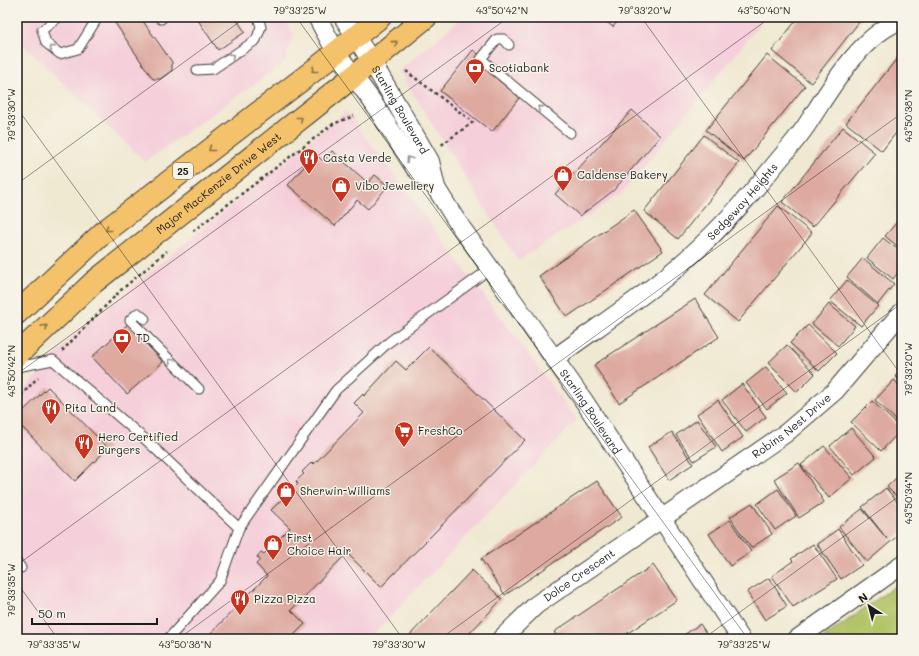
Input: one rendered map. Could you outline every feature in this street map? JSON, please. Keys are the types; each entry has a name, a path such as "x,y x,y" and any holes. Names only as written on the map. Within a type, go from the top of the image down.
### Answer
{"main road":[{"name":"25","path":"17,313 105,231 380,17"},
{"name":"Major MacKenzie Drive West","path":"17,354 94,282 372,62 426,17"}],"street":[{"name":"Starling Boulevard","path":"317,17 336,52 354,76 415,168 436,188 555,358 741,639"},
{"name":"Starling Boulevard","path":"343,17 372,62 427,156 430,162 436,188"},
{"name":"Sedgeway Heights","path":"555,358 667,276 691,255 751,194 805,128 834,83 872,38 891,24 902,20"},
{"name":"Robins Nest Drive","path":"662,520 786,434 835,391 902,312"},
{"name":"Dolce Crescent","path":"501,639 536,605 662,520"},
{"path":"798,639 902,565"}],"lane":[{"path":"59,17 42,30 46,43 60,54 78,48 98,17"},
{"path":"197,70 213,69 256,40 261,27 258,17"},
{"path":"510,45 504,39 497,39 481,59 570,134"},
{"path":"168,639 220,581 239,528 336,390 389,342 491,268"},
{"path":"145,318 138,313 130,320 199,389"},
{"path":"17,368 54,360 147,442 239,528"}],"path":[{"path":"406,71 473,122 427,156"},
{"path":"188,234 333,124 354,116"},
{"path":"17,400 121,290 169,249"}],"shaded area":[{"path":"28,17 282,17 294,34 285,62 145,162 17,39 17,29"},
{"path":"463,17 766,17 621,194 518,261 399,71"},
{"path":"346,111 577,420 369,639 17,639 17,399 72,336"}],"green space":[{"path":"902,581 902,639 822,639"}],"building":[{"path":"114,17 140,17 172,62 172,70 160,79 153,79 113,20"},
{"path":"196,17 235,17 245,32 218,50"},
{"path":"600,17 621,17 613,27"},
{"path":"799,17 863,17 811,83 772,51"},
{"name":"Scotiabank","path":"473,50 502,73 497,79 520,97 492,132 440,91"},
{"path":"902,52 902,125 882,151 846,123"},
{"path":"767,55 805,86 744,161 706,130"},
{"path":"632,110 660,136 614,190 580,216 555,194"},
{"path":"843,127 875,153 813,227 782,202"},
{"path":"704,135 739,163 678,239 644,211"},
{"path":"332,151 368,183 375,175 388,186 368,209 357,200 335,226 288,185 315,154 323,161"},
{"path":"778,206 812,233 738,322 705,295"},
{"path":"634,210 663,251 567,317 539,276"},
{"path":"902,216 902,250 885,236"},
{"path":"883,238 902,253 902,267 893,279 867,258"},
{"path":"863,258 894,284 878,304 847,277"},
{"path":"847,280 878,306 861,326 830,301"},
{"path":"695,299 719,337 619,403 594,365"},
{"path":"829,304 855,326 838,346 812,324"},
{"path":"128,324 163,362 127,394 92,357"},
{"path":"808,325 837,353 819,371 790,343"},
{"path":"787,345 815,374 797,392 768,363"},
{"path":"429,347 525,440 381,587 347,553 291,610 305,624 290,639 205,639 267,576 256,564 260,560 257,557 261,552 264,554 290,528 271,510 298,484 296,481 304,474 302,472 312,462 314,464 364,413 354,403 363,394 364,396 396,361 406,370"},
{"path":"766,367 787,393 767,409 746,383"},
{"path":"902,367 902,382 895,376"},
{"path":"894,380 902,388 902,426 875,400"},
{"path":"742,384 766,417 746,432 722,400"},
{"path":"48,387 108,448 75,481 17,422 17,417"},
{"path":"718,400 743,437 722,452 697,414"},
{"path":"872,401 902,429 881,451 851,422"},
{"path":"697,420 716,447 694,461 676,435"},
{"path":"851,428 876,457 854,475 830,446"},
{"path":"672,432 693,464 669,480 648,447"},
{"path":"824,446 852,478 829,498 801,465"},
{"path":"799,463 824,502 799,518 774,479"},
{"path":"902,472 902,502 887,487"},
{"path":"597,481 622,517 505,595 481,559"},
{"path":"886,488 902,508 902,532 867,562 839,527 862,509 887,539 862,507"},
{"path":"778,489 796,516 775,530 757,504"},
{"path":"752,503 772,534 751,548 730,517"},
{"path":"730,520 751,552 730,566 709,534"},
{"path":"838,529 862,565 841,579 817,544"},
{"path":"813,544 837,579 793,607 772,576 793,561 791,559"},
{"path":"653,565 677,600 619,639 559,639 554,632"},
{"path":"472,570 502,599 464,639 406,639"},
{"path":"769,578 787,606 765,620 747,592"},
{"path":"700,624 710,639 678,639"}],"place":[{"name":"Scotiabank","path":"475,85"},
{"name":"Casta Verde","path":"309,175"},
{"name":"Caldense Bakery","path":"563,192"},
{"name":"Vibo Jewellery","path":"341,203"},
{"name":"TD","path":"122,355"},
{"name":"Pita Land","path":"51,425"},
{"name":"FreshCo","path":"404,448"},
{"name":"Hero Certified Burgers","path":"84,460"},
{"name":"Sherwin-Williams","path":"286,508"},
{"name":"First Choice Hair","path":"273,561"},
{"name":"Pizza Pizza","path":"240,616"}]}
